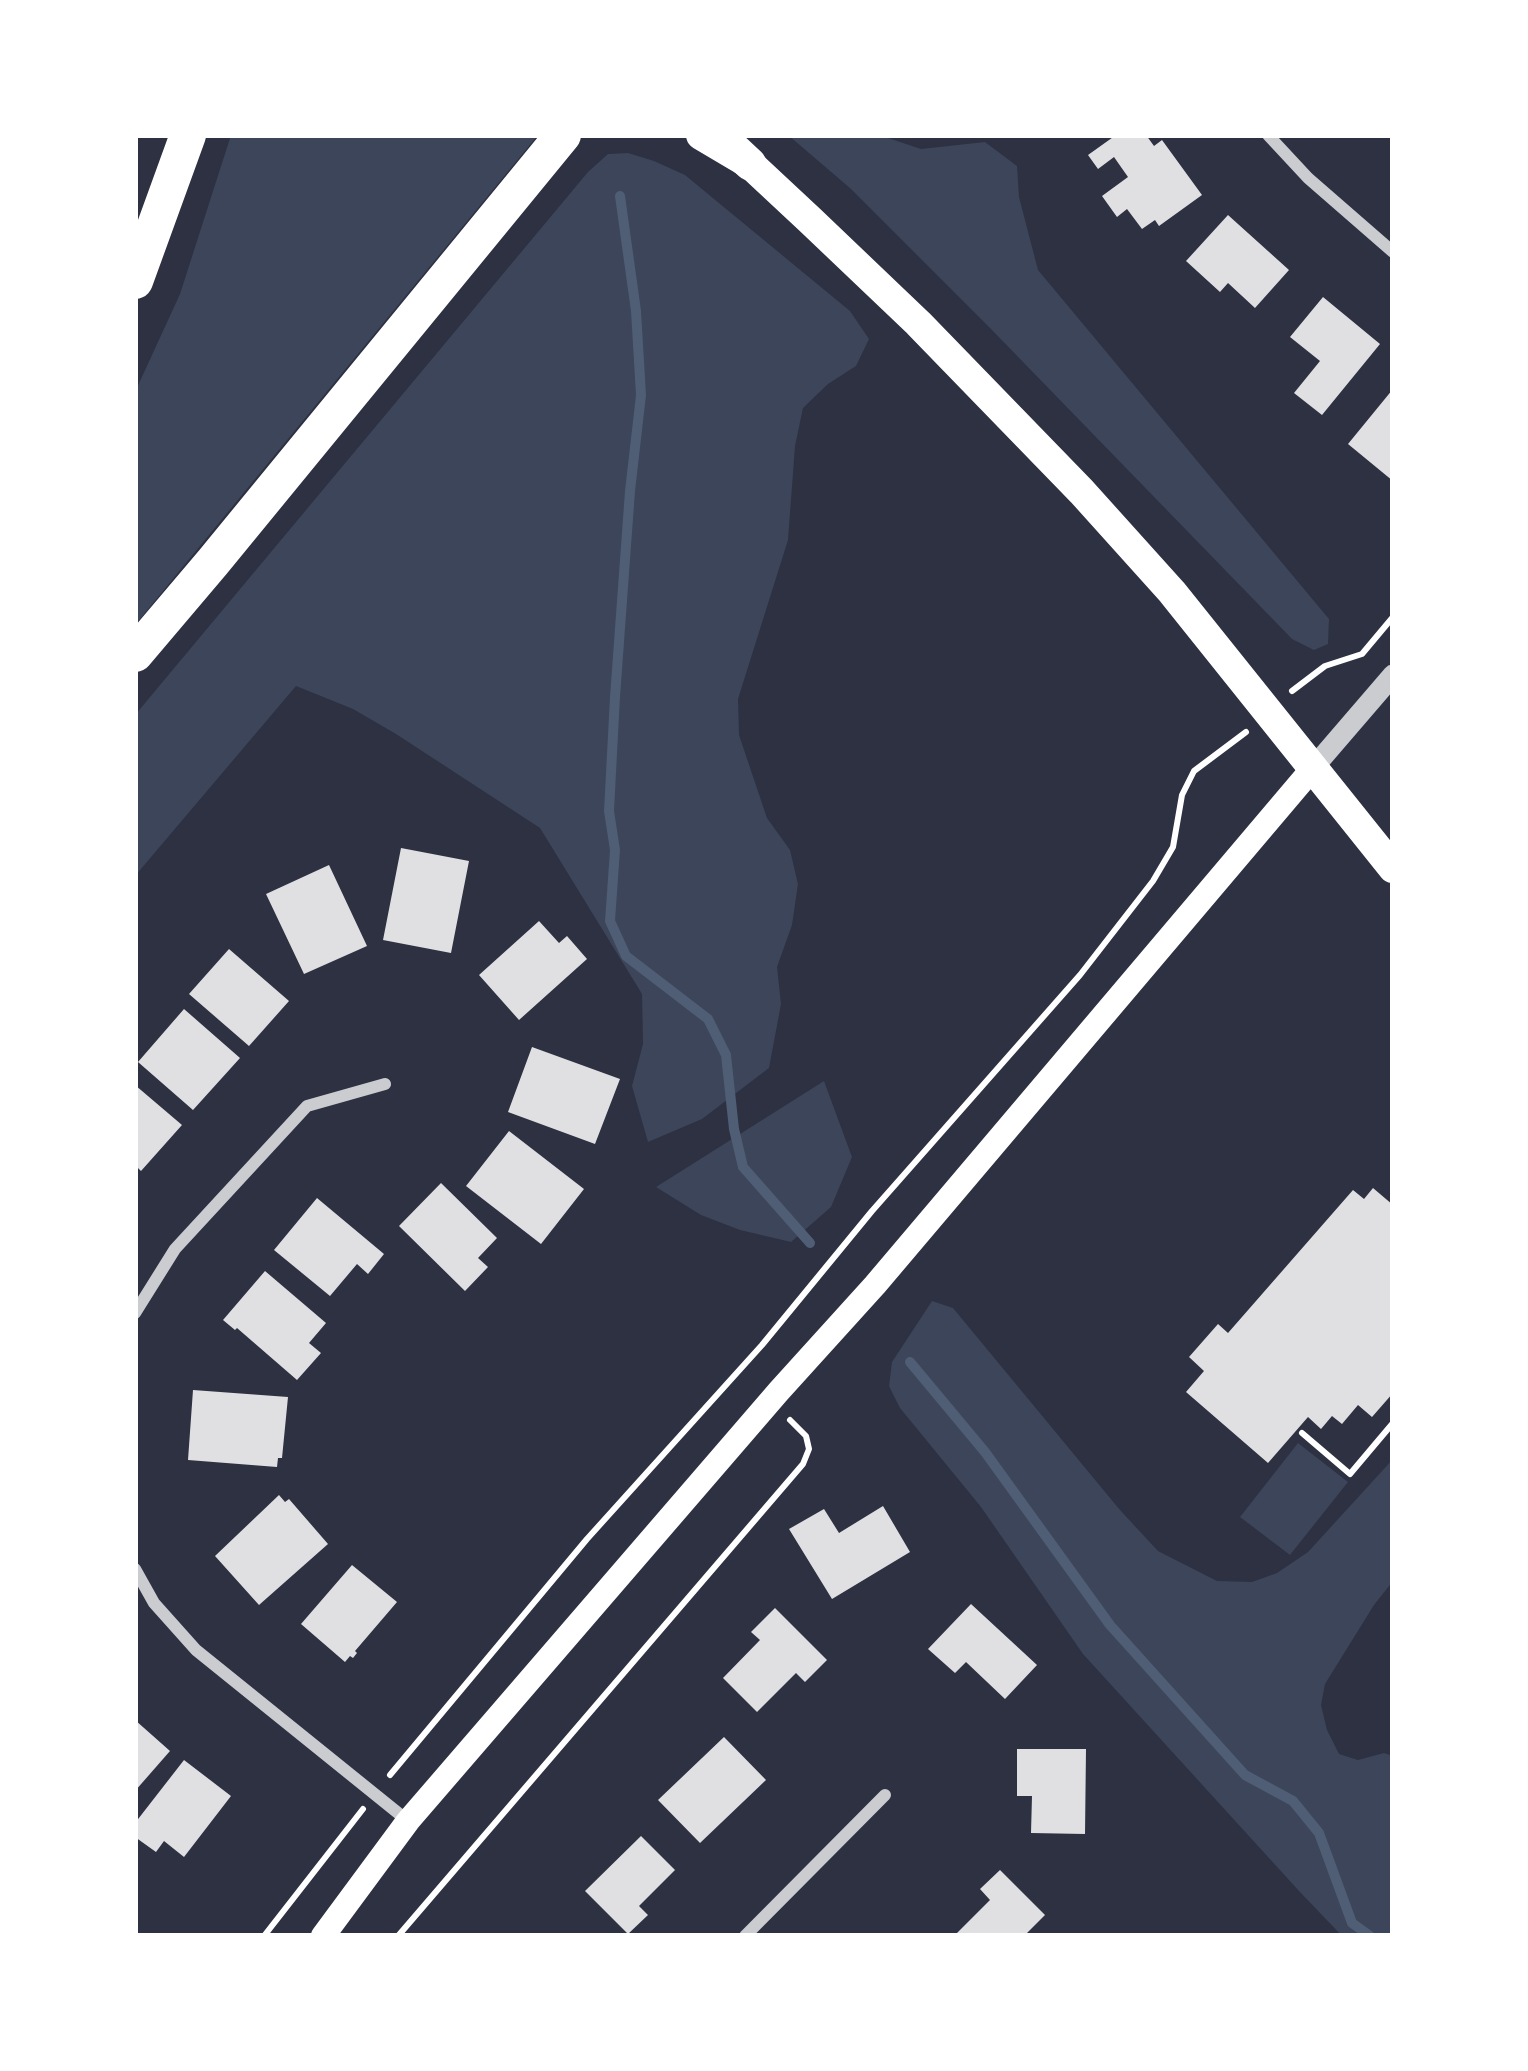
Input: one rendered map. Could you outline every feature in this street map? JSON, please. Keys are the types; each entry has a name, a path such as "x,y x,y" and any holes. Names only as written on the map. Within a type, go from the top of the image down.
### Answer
{"highway":[{"path":"135,281 188,135"},
{"path":"135,654 563,135"},
{"path":"719,135 750,164"}],"main road":[{"path":"701,135 750,164 917,323 1082,492 1172,592 1393,868"},
{"path":"322,1936 407,1821 875,1285 1313,768"}],"street":[{"path":"1268,135 1308,178 1393,252"},
{"path":"1313,768 1393,675"},
{"path":"135,1313 175,1249 307,1106 386,1084"},
{"path":"135,1569 154,1604 196,1650 407,1821"},
{"path":"745,1936 885,1795"}],"path":[{"path":"264,1936 375,1793 587,1539 1080,975 1153,881 1173,847 1182,794 1194,771 1325,666 1362,653 1393,617"},
{"path":"398,1936 802,1464 809,1449 806,1436 784,1414 761,1345"},
{"path":"1302,1433 1350,1474 1393,1423"}],"shaded area":[{"path":"231,135 538,135 135,625 135,392 180,294"},
{"path":"788,135 879,135 921,149 985,142 1017,166 1019,197 1038,270 1329,619 1328,644 1314,650 1292,639 851,189"},
{"path":"628,153 685,175 850,311 869,339 856,366 803,408 795,446 788,540 738,699 739,735 767,818 790,850 798,884 792,925 777,967 781,1004 769,1068 702,1119 648,1142 632,1086 643,1044 642,994 540,828 353,709 296,686 135,876 135,715 588,172 608,154"},
{"path":"824,1081 852,1157 831,1207 791,1242 701,1215 656,1187"},
{"path":"932,1301 953,1308 1158,1551 1217,1581 1252,1582 1277,1573 1308,1552 1393,1459 1393,1581 1325,1684 1321,1705 1339,1754 1358,1760 1384,1753 1393,1756 1393,1936 1342,1936 1299,1891 1083,1654 981,1507 900,1408 889,1386 892,1362"},
{"path":"1298,1443 1348,1482 1290,1555 1240,1517"}],"building":[{"path":"1116,135 1146,135 1154,146 1162,140 1202,195 1159,226 1155,220 1142,229 1127,209 1117,217 1102,196 1128,177 1114,157 1098,169 1088,155"},
{"path":"1228,215 1289,270 1255,308 1228,283 1220,292 1186,261"},
{"path":"1323,297 1380,344 1322,415 1294,393 1320,361 1290,337"},
{"path":"1393,389 1393,481 1348,444"},
{"path":"401,848 469,861 451,953 383,940"},
{"path":"329,865 367,946 304,974 266,894"},
{"path":"539,921 559,943 567,936 587,959 519,1020 479,975"},
{"path":"229,949 289,1001 249,1046 189,994"},
{"path":"184,1009 240,1058 193,1110 138,1062"},
{"path":"532,1047 620,1079 595,1144 508,1112"},
{"path":"135,1085 182,1125 141,1171 135,1165"},
{"path":"509,1131 584,1189 541,1244 466,1186"},
{"path":"441,1183 497,1238 478,1258 488,1267 465,1291 399,1226"},
{"path":"1373,1188 1393,1205 1393,1393 1372,1417 1358,1405 1342,1424 1332,1416 1321,1429 1308,1417 1268,1463 1186,1392 1204,1371 1189,1357 1218,1324 1228,1333 1353,1190 1364,1199"},
{"path":"317,1198 384,1254 368,1274 357,1264 330,1296 274,1250"},
{"path":"265,1271 326,1323 309,1343 321,1353 297,1380 223,1320"},
{"path":"193,1390 288,1397 277,1467 188,1460"},
{"path":"279,1495 285,1502 289,1499 328,1544 259,1605 215,1556"},
{"path":"883,1506 910,1552 832,1599 789,1529 824,1509 839,1533"},
{"path":"352,1565 397,1602 345,1662 301,1624"},
{"path":"971,1604 1037,1665 1005,1699 966,1662 955,1673 928,1649"},
{"path":"775,1608 827,1660 805,1682 796,1673 757,1712 723,1678 760,1640 751,1632"},
{"path":"135,1720 170,1751 135,1791"},
{"path":"724,1737 766,1780 700,1843 658,1800"},
{"path":"1017,1749 1086,1749 1085,1834 1031,1833 1032,1796 1017,1796"},
{"path":"184,1760 231,1796 184,1857 164,1841 156,1852 135,1837 135,1823"},
{"path":"641,1836 675,1870 639,1906 648,1915 628,1934 585,1891"},
{"path":"1000,1870 1045,1915 1024,1936 954,1936 990,1900 980,1889"}],"waterway":[{"path":"620,196 636,311 641,395 615,697 610,921 626,956 708,1019 726,1055 743,1167 810,1243"},
{"path":"910,1362 985,1452 1110,1625 1245,1775 1293,1801 1319,1833 1352,1923 1370,1936"}]}
